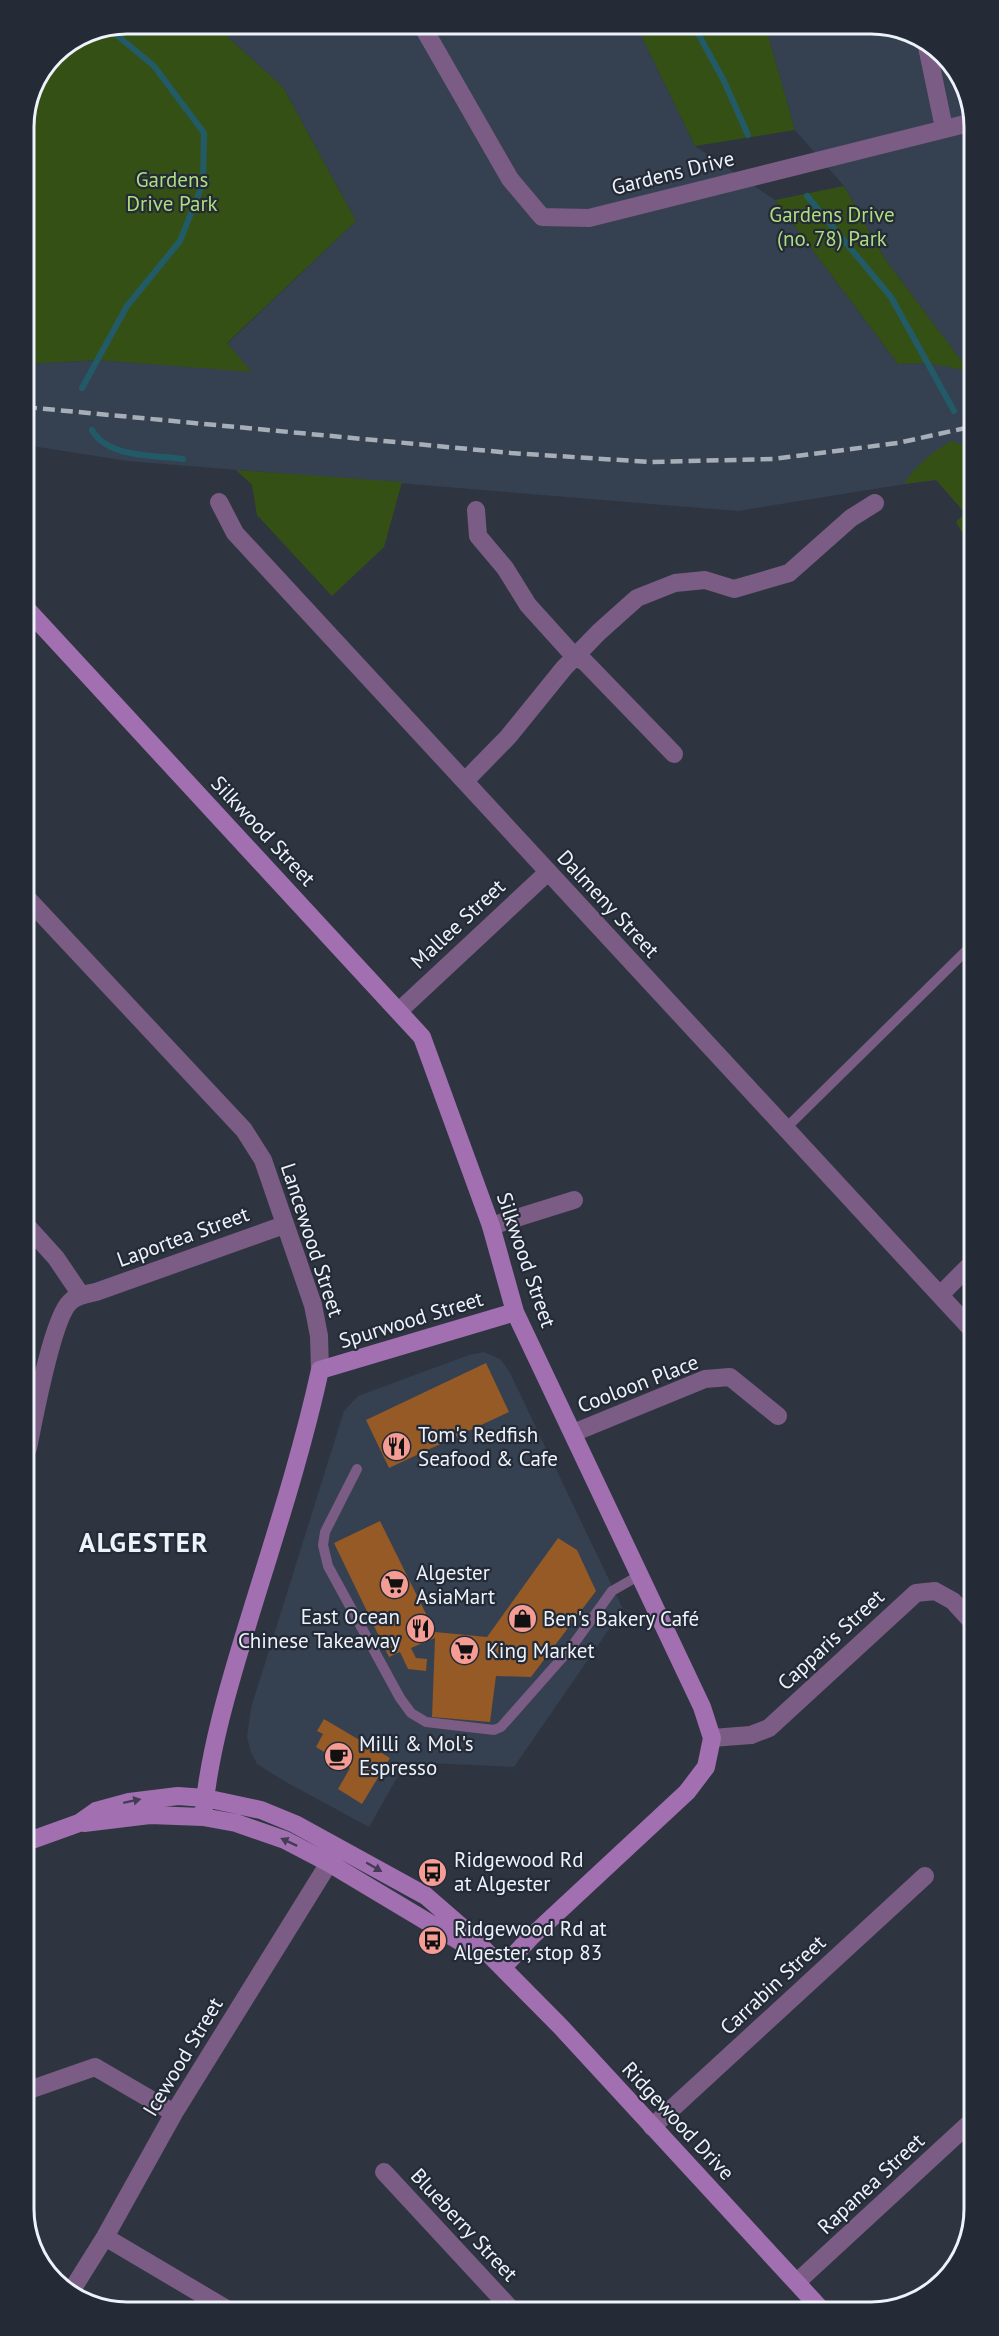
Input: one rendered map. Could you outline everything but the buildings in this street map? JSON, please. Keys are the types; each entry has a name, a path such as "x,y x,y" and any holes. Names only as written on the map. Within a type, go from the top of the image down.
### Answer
{"street":[{"name":"Gardens Drive","path":"428,34 510,180 542,217 589,218 964,124"},
{"path":"929,55 944,128"},
{"name":"Dalmeny Street","path":"219,502 236,533 964,1321"},
{"path":"465,781 508,737 575,657 637,598 675,583 705,580 734,589 789,573 809,558 851,518 875,503"},
{"path":"476,510 478,536 505,568 528,605 575,657 585,662 674,754"},
{"name":"Silkwood Street","path":"35,617 422,1037 491,1226 516,1312 702,1707 712,1738 706,1767 687,1792 530,1938 503,1967"},
{"name":"Mallee Street","path":"399,1011 548,872"},
{"name":"Lancewood Street","path":"35,907 244,1130 263,1160 313,1305 319,1336 320,1370 301,1449 230,1683 211,1761 203,1817"},
{"path":"491,1226 574,1200"},
{"name":"Laportea Street","path":"88,1294 284,1225"},
{"path":"35,1235 88,1294 70,1302 57,1322 35,1413"},
{"path":"940,1295 964,1271"},
{"name":"Spurwood Street","path":"320,1370 516,1312"},
{"name":"Cooloon Place","path":"573,1433 705,1379 730,1377 778,1416"},
{"name":"Capparis Street","path":"712,1738 751,1735 769,1728 916,1593 935,1591 953,1601 964,1613"},
{"name":"Ridgewood Drive","path":"79,1823 96,1811 129,1802 178,1796 205,1798 261,1809 339,1846 426,1896 503,1967 814,2302"},
{"name":"Ridgewood Drive","path":"79,1823 150,1815 203,1817 236,1822 285,1839 503,1967"},
{"path":"35,1839 79,1823"},
{"name":"Icewood Street","path":"75,2285 105,2237 174,2113 339,1846"},
{"name":"Carrabin Street","path":"652,2127 925,1876"},
{"path":"35,2088 95,2067 174,2113"},
{"name":"Rapanea Street","path":"797,2283 964,2128"},
{"name":"Blueberry Street","path":"384,2172 504,2302"},
{"path":"105,2237 213,2301"}],"lane":[{"path":"785,1129 964,953"},
{"path":"357,1468 325,1532 323,1545 328,1566 400,1698 411,1713 426,1722 494,1730 501,1727 570,1649 612,1590 640,1575"}],"shaded area":[{"path":"225,34 641,35 695,146 775,200 898,364 928,363 964,369 964,472 936,479 738,511 128,461 35,447 35,363 98,360 251,371 227,344 356,221 283,87"},
{"path":"768,35 890,36 918,47 945,71 955,86 963,109 964,365 885,259 844,186 795,130"},
{"path":"484,1352 500,1359 509,1371 623,1609 514,1767 406,1762 369,1827 257,1764 247,1737 251,1708 344,1411 358,1396 469,1355"}],"green space":[{"name":"Gardens Drive Park","path":"128,34 225,34 283,87 356,221 227,343 252,372 98,360 35,363 35,121 44,86 66,58 81,47 98,39"},
{"path":"641,35 768,35 795,130 695,146"},
{"name":"Gardens Drive (no. 78) Park","path":"844,186 885,259 964,364 964,370 928,363 898,364 775,200"},
{"path":"951,441 964,445 964,512 936,480 904,484 924,460"},
{"path":"236,470 402,482 384,547 332,596 257,515 252,485"},
{"path":"964,514 964,535 956,522"}],"waterway":[{"path":"82,388 127,306 180,241 203,183 204,133 154,66 117,35"},
{"path":"699,35 724,81 748,135"},
{"path":"807,196 891,297 954,411"},
{"path":"92,430 99,439 120,450 133,454 183,459"}],"railway":[{"path":"35,408 511,453 650,462 773,459 898,443 964,428"}],"place":[{"name":"Tom's Redfish Seafood & Cafe","path":"397,1447"},
{"name":"Algester AsiaMart","path":"395,1585"},
{"name":"Ben's Bakery Café","path":"522,1619"},
{"name":"East Ocean Chinese Takeaway","path":"421,1629"},
{"name":"King Market","path":"465,1651"},
{"name":"Milli & Mol's Espresso","path":"338,1756"},
{"name":"Ridgewood Rd at Algester","path":"433,1872"},
{"name":"Ridgewood Rd at Algester, stop 83","path":"433,1941"}],"district":[{"name":"ALGESTER","path":"144,1543"}]}
